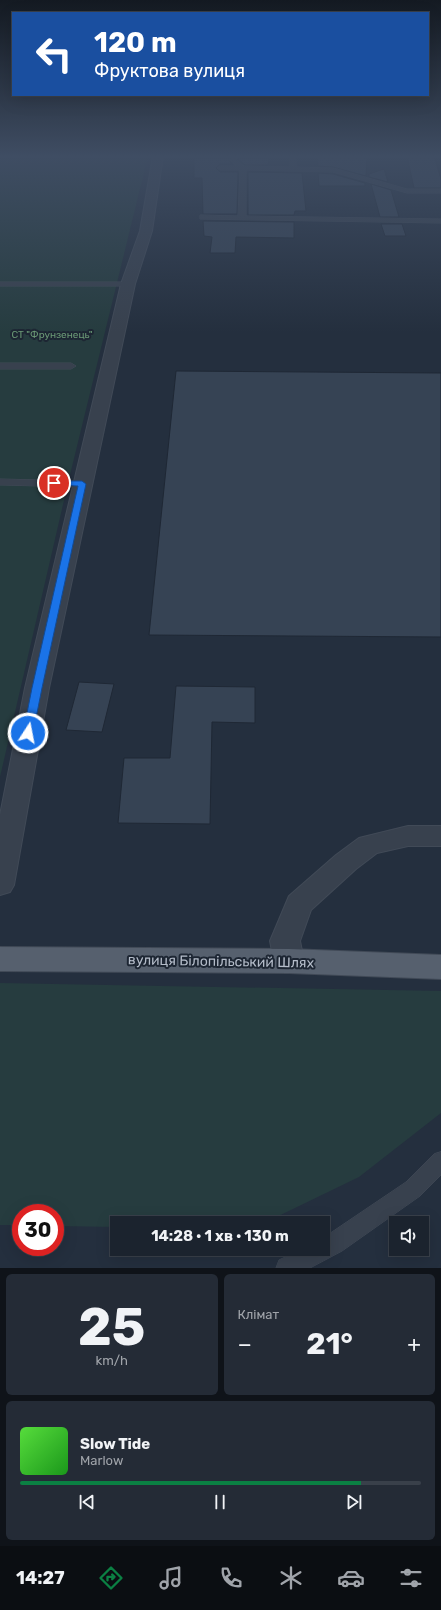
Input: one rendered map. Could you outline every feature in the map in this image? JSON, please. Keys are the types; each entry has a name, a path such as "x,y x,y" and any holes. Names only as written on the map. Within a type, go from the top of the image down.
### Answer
{"main road":[{"name":"вулиця Білопільський Шлях","path":"0,959 289,961 441,967"}],"street":[{"path":"0,885 37,688 82,484 128,284 146,232 149,215"},
{"path":"289,961 285,941 299,904 346,862 369,845 408,836 441,836"}],"lane":[{"path":"203,217 441,221"},
{"path":"0,284 128,284"},
{"path":"0,366 71,366"},
{"path":"0,482 82,484"},
{"path":"286,1268 334,1244 413,1189 441,1161"}],"green space":[{"name":"СТ \"Фрунзенець\"","path":"0,215 134,215 68,483 0,777"},
{"path":"0,983 441,991 441,1113 359,1177 278,1216 110,1216 110,1227 64,1226 64,1204 12,1204 12,1225 0,1225"}],"building":[{"path":"380,215 398,215 399,217 380,217"},
{"path":"203,221 294,222 294,238 236,237 235,253 210,253 212,237 204,236"},
{"path":"381,224 402,224 406,236 385,236"},
{"path":"176,371 441,373 441,637 149,635"},
{"path":"79,682 114,684 102,732 66,730"},
{"path":"176,686 255,687 255,723 212,722 210,824 118,823 124,758 170,758"}],"route":[{"path":"28,733 82,484 54,483"}]}
